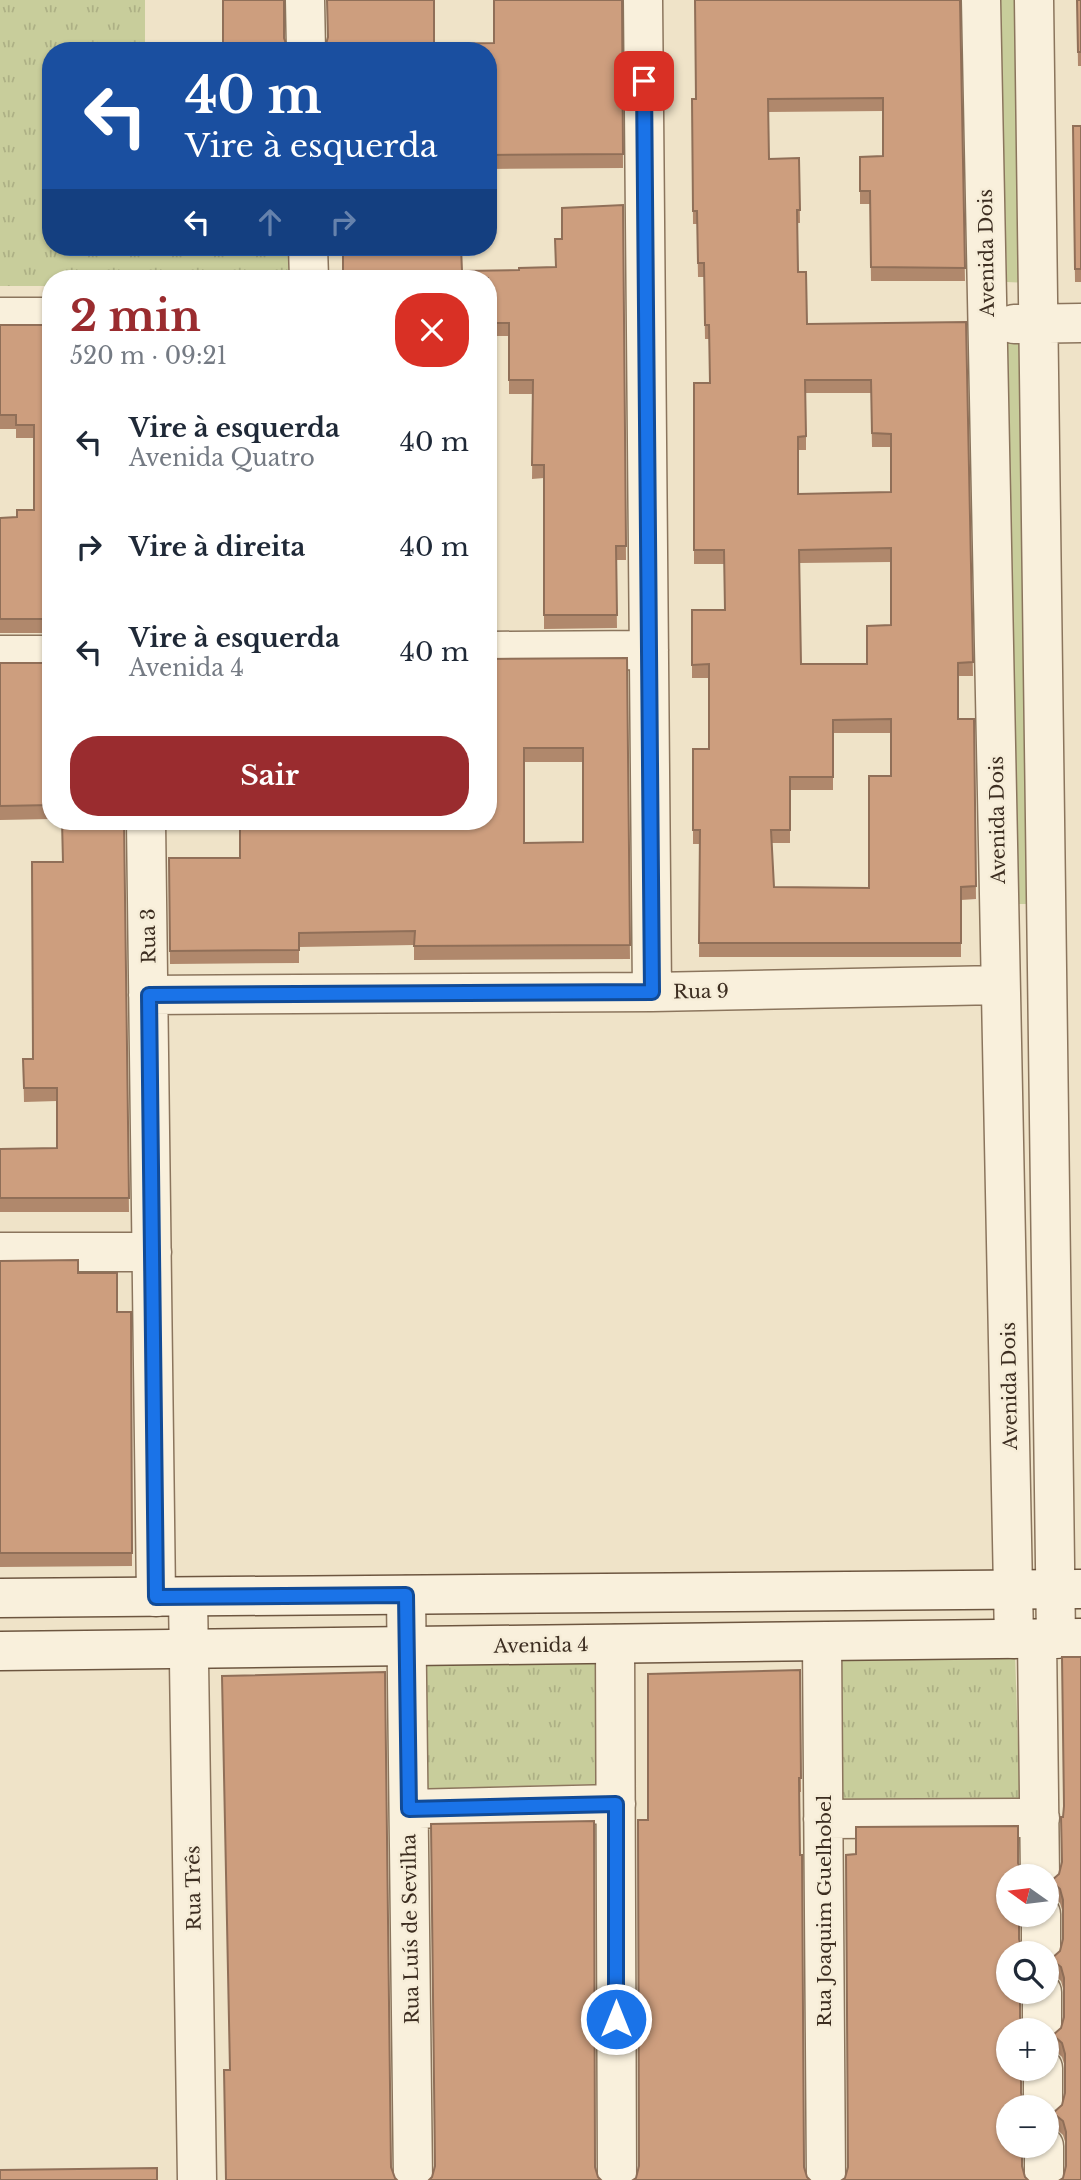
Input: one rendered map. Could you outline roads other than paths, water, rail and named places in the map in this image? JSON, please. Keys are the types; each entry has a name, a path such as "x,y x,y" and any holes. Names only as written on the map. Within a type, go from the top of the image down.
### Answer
{"street":[{"path":"305,0 306,42"},
{"path":"643,0 652,992"},
{"name":"Avenida Dois","path":"981,0 1013,1590 1047,1639"},
{"path":"1034,0 1038,324 1068,1589 1047,1639 1040,1864"},
{"path":"0,317 42,317"},
{"path":"987,324 1081,323"},
{"path":"497,651 649,650"},
{"path":"0,655 42,655"},
{"name":"Rua 3","path":"146,830 152,1252 172,1597"},
{"name":"Rua 9","path":"149,995 652,992 1000,985"},
{"path":"0,1252 152,1252"},
{"path":"0,1598 1068,1589"},
{"name":"Rua Luís de Sevilha","path":"406,1595 413,2180"},
{"name":"Rua Três","path":"172,1597 189,1649 197,2180"},
{"name":"Avenida 4","path":"0,1651 1047,1639"},
{"name":"Rua Joaquim Guelhobel","path":"822,1642 826,2180"},
{"path":"615,1644 617,2180"},
{"path":"409,1809 616,1804"},
{"path":"823,1819 1040,1818"},
{"path":"1044,2158 1044,2180"}]}
